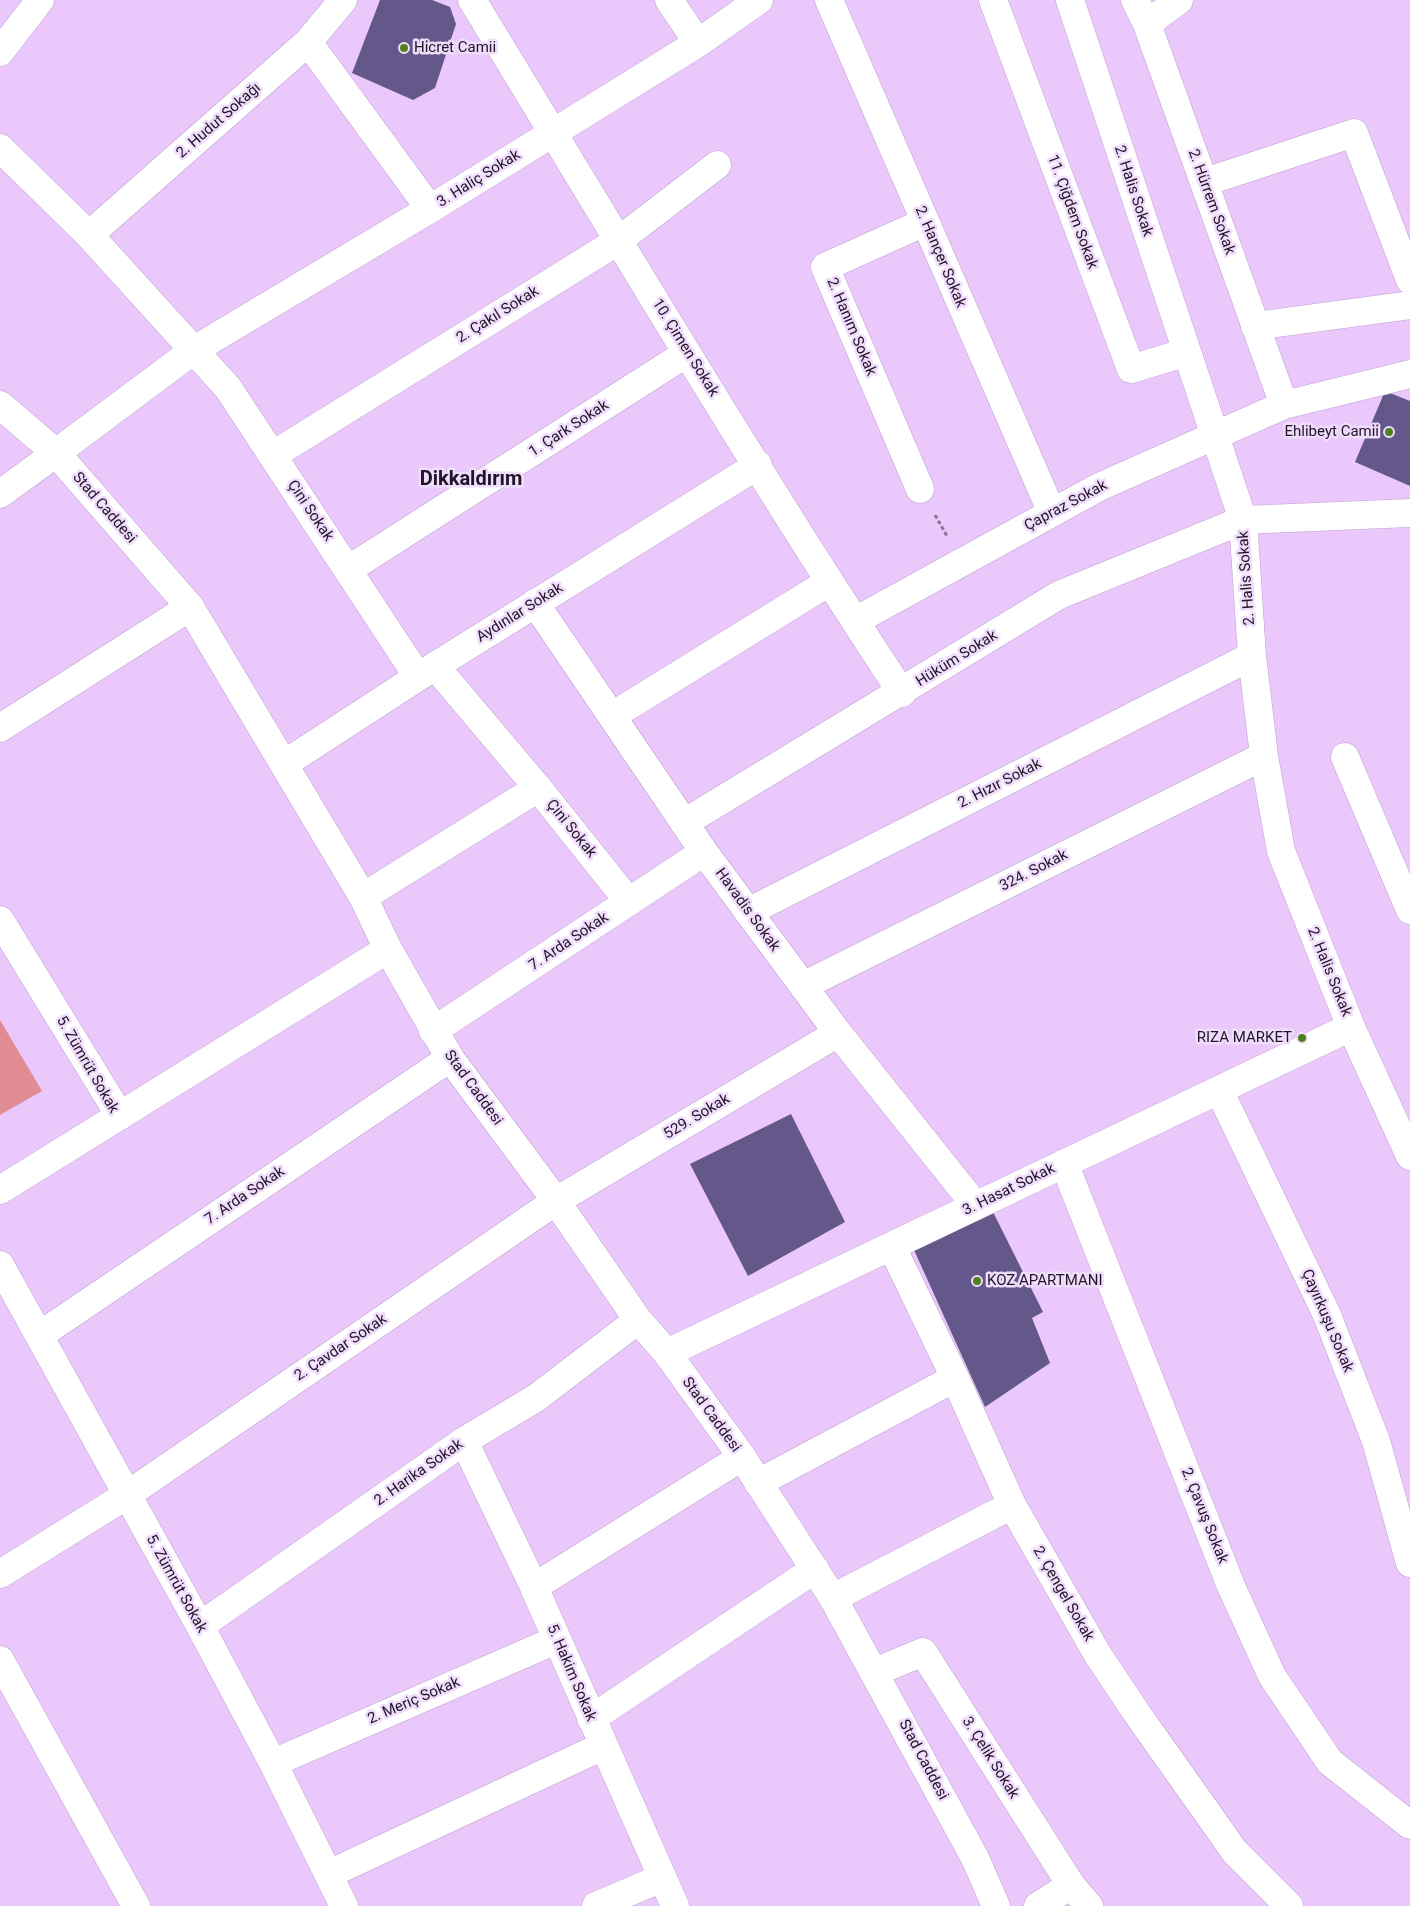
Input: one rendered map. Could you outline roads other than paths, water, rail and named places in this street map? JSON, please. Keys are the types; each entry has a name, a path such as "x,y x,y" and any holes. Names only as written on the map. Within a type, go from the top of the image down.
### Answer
{"street":[{"path":"0,52 40,0"},
{"name":"2. Hudut Sokağı","path":"88,235 308,42 342,0"},
{"name":"10. Çimen Sokak","path":"472,0 618,241 830,582 902,693"},
{"path":"669,0 698,43"},
{"name":"3. Haliç Sokak","path":"194,350 430,209 698,43 759,0"},
{"name":"2. Hançer Sokak","path":"829,0 1052,513"},
{"name":"11. Çiğdem Sokak","path":"993,0 1130,369 1187,352"},
{"name":"2. Halis Sokak","path":"1070,0 1243,520 1252,656 1264,756 1281,851 1351,1027 1408,1144"},
{"path":"1141,12 1179,0"},
{"name":"2. Hürrem Sokak","path":"1141,12 1205,182 1284,406"},
{"path":"308,42 430,209"},
{"path":"1205,182 1354,134 1410,280"},
{"path":"0,148 88,235 194,350 0,494"},
{"name":"2. Çakıl Sokak","path":"273,455 618,241 717,165"},
{"name":"2. Hanım Sokak","path":"920,489 825,267 925,222"},
{"path":"1255,326 1410,305"},
{"name":"Çini Sokak","path":"194,350 228,388 350,569 426,672 538,788 629,902"},
{"name":"1. Çark Sokak","path":"350,569 688,353"},
{"name":"Çapraz Sokak","path":"855,621 1099,488 1215,436 1284,406 1410,374"},
{"name":"Stad Caddesi","path":"0,405 56,452 190,607 363,897 388,949 433,1032 450,1058 556,1201 638,1320 667,1353 742,1457 833,1598 975,1858 996,1906"},
{"name":"Aydınlar Sokak","path":"284,764 535,603 758,465"},
{"name":"Hüküm Sokak","path":"684,823 902,693 1060,595 1243,520 1410,513"},
{"path":"612,716 830,582"},
{"name":"Havadis Sokak","path":"535,603 704,852 838,1033 976,1206"},
{"path":"0,728 190,607"},
{"name":"2. Hızır Sokak","path":"748,912 1252,656"},
{"name":"324. Sokak","path":"803,986 1264,756"},
{"path":"1345,757 1410,910"},
{"path":"363,897 538,788"},
{"name":"7. Arda Sokak","path":"433,1032 704,852"},
{"name":"5. Zümrüt Sokak","path":"0,920 120,1116 0,1190"},
{"path":"120,1116 388,949"},
{"name":"3. Hasat Sokak","path":"667,1353 892,1247 1064,1162 1351,1027"},
{"name":"529. Sokak","path":"556,1201 838,1033"},
{"name":"7. Arda Sokak","path":"40,1335 450,1058"},
{"name":"Çayırkuşu Sokak","path":"1219,1090 1327,1315 1376,1441 1410,1562"},
{"name":"2. Çavuş Sokak","path":"1064,1162 1231,1586 1272,1676 1330,1762 1410,1825"},
{"name":"2. Çavdar Sokak","path":"0,1574 127,1495 556,1201"},
{"name":"2. Çengel Sokak","path":"892,1247 955,1378 1012,1505 1098,1655 1235,1852 1289,1906"},
{"name":"5. Zümrüt Sokak","path":"0,1265 200,1626 273,1763 344,1906"},
{"name":"2. Harika Sokak","path":"200,1626 464,1441 536,1398 638,1320"},
{"path":"758,1483 955,1378"},
{"name":"5. Hakim Sokak","path":"464,1441 534,1587 675,1906"},
{"path":"534,1587 742,1457"},
{"path":"833,1598 1012,1505"},
{"path":"591,1719 814,1569"},
{"name":"2. Meriç Sokak","path":"273,1763 556,1640"},
{"name":"3. Çelik Sokak","path":"875,1672 922,1652 1071,1884 1089,1906"},
{"path":"0,1660 136,1906"},
{"path":"329,1874 603,1746"},
{"path":"596,1906 662,1878"},
{"path":"1038,1906 1071,1884"}],"place":[{"name":"Hicret Camii","path":"404,48"},
{"name":"Ehlibeyt Camii","path":"1389,432"},
{"name":"RIZA MARKET","path":"1302,1038"},
{"name":"KOZ APARTMANI","path":"977,1281"}],"district":[{"name":"Dikkaldırım","path":"471,480"}]}
